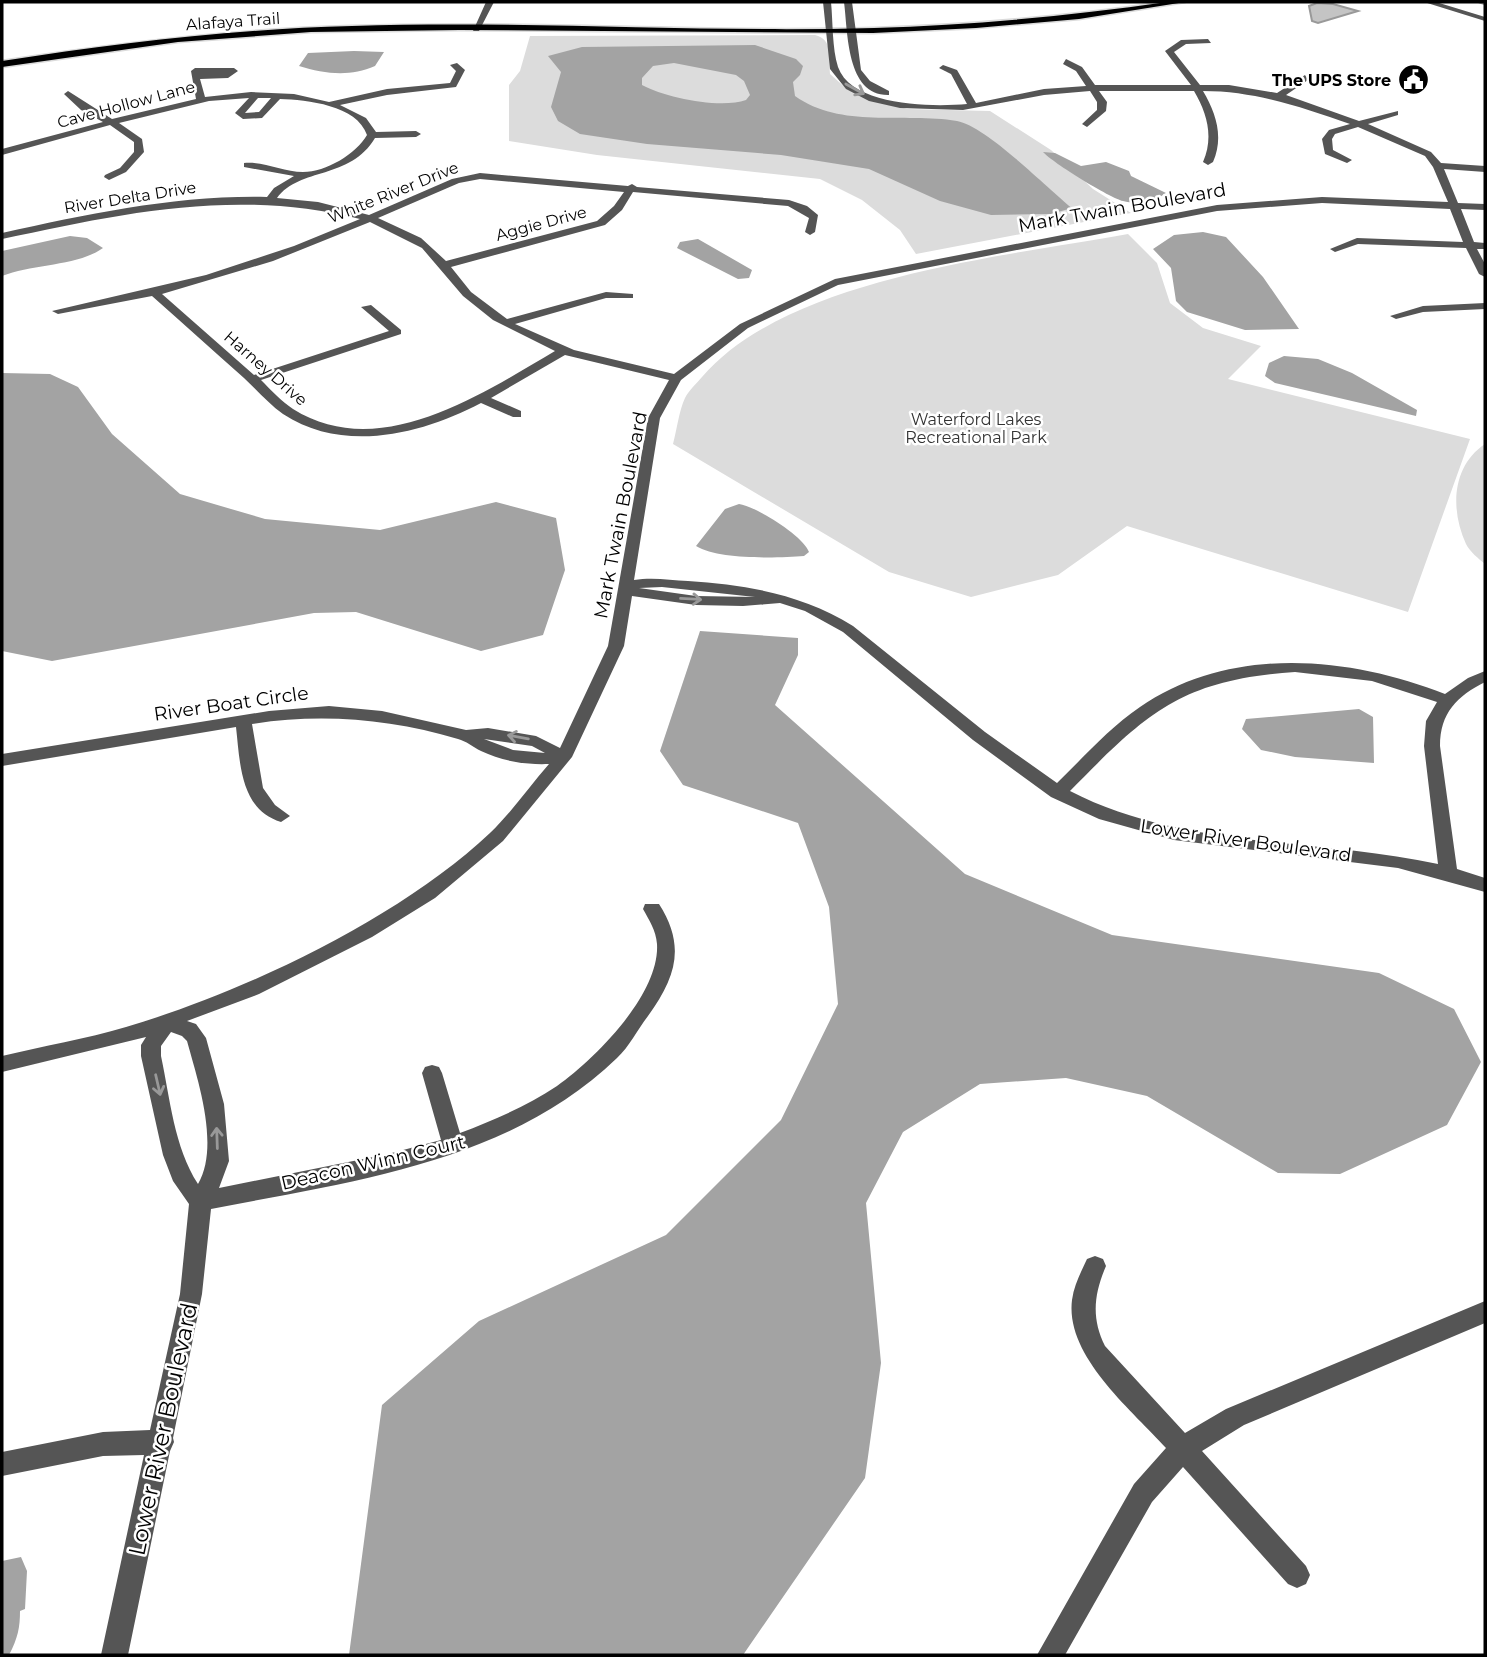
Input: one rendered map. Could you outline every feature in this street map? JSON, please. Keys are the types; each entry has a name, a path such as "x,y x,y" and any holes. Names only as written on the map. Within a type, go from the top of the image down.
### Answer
{"main road":[{"name":"Alafaya Trail","path":"852,27 984,18 1126,2"},
{"name":"Alafaya Trail","path":"2,55 117,38 234,26 350,20 479,24 977,27 1095,15 1181,2"},
{"path":"1095,15 1107,10 1110,4"},
{"name":"Alafaya Trail","path":"2,64 104,48 226,35 479,24"}],"street":[{"path":"479,24 490,2"},
{"path":"827,2 834,69 839,79 851,89 897,105 973,106 1021,100 1044,92 1195,86 1279,96 1357,123 1428,154 1438,166 1470,245 1485,274"},
{"path":"848,2 857,69 867,83 902,98 947,107"},
{"path":"1428,2 1472,15 1484,15"},
{"path":"1448,2 1484,15"},
{"path":"1208,41 1184,42 1169,51 1171,60 1195,86 1211,117 1214,130 1213,153 1208,162"},
{"path":"1066,62 1079,69 1102,102 1101,111 1087,124"},
{"path":"330,104 387,92 453,85 461,70 454,65"},
{"path":"943,68 954,72 973,106"},
{"path":"195,74 201,100"},
{"path":"1279,96 1305,78"},
{"path":"68,94 82,109 139,142 139,152 123,170 109,177"},
{"path":"255,96 240,113 243,116 262,115 278,96"},
{"name":"Cave Hollow Lane","path":"2,152 201,100 255,96 278,96 330,104 362,119 372,135"},
{"path":"1347,160 1328,152 1327,139 1332,132 1395,113"},
{"path":"269,201 272,195 286,185 347,160 366,146 372,135 416,134"},
{"path":"247,165 309,176"},
{"path":"1438,166 1485,169"},
{"name":"White River Drive","path":"58,311 101,305 154,292 297,248 456,181 480,176 632,187 789,203 803,208 814,217 810,232"},
{"name":"Aggie Drive","path":"444,265 601,223 618,208 632,187"},
{"name":"Mark Twain Boulevard","path":"2,1064 99,1043 166,1023 230,999 303,965 429,893 497,836 564,757 616,646 654,418 676,378 744,326 835,282 1217,208 1322,200 1485,206"},
{"name":"River Delta Drive","path":"2,236 152,207 269,201 330,208 366,218 420,242 444,265 464,292 505,323 565,350 612,367 676,378"},
{"path":"1335,249 1357,241 1485,246"},
{"name":"Harney Drive","path":"154,292 299,419 359,432 420,425 440,419 565,350"},
{"path":"505,323 606,295 629,296"},
{"path":"1396,316 1423,309 1485,306"},
{"path":"253,379 397,332 367,307"},
{"path":"481,398 517,414"},
{"name":"Lower River Boulevard","path":"625,587 645,596 751,602 780,598 814,609 848,629 1024,773 1057,793 1112,817 1169,832 1370,858 1448,872 1485,885"},
{"path":"1057,793 1146,710 1186,688 1217,678 1276,669 1337,671 1404,683 1446,700"},
{"path":"1448,872 1431,737 1435,717 1446,700 1463,687 1485,676"},
{"name":"River Boat Circle","path":"3,764 289,713 347,712 466,734 492,749 530,759 564,757"},
{"path":"243,720 254,792 264,807 281,816"},
{"name":"Deacon Winn Court","path":"200,1201 453,1145 503,1127 549,1102 581,1080 615,1046 644,1008 664,966 668,941 665,929 652,909"},
{"path":"166,1023 151,1045 151,1056 178,1173 190,1194 200,1201"},
{"name":"Lower River Boulevard","path":"114,1655 162,1442 196,1261 200,1201 215,1175 218,1161 214,1104 196,1038 189,1030 166,1023"},
{"path":"432,1073 453,1145"},
{"path":"1095,1265 1082,1308 1088,1338 1109,1369 1297,1575"},
{"path":"1050,1655 1143,1493 1182,1449 1235,1417 1485,1312"},
{"path":"2,1464 103,1444 162,1442"}],"green space":[{"path":"815,35 825,40 827,45 830,74 848,90 907,109 990,111 1051,150 1093,189 1131,213 916,254 900,230 862,200 820,179 597,155 509,141 509,85 520,71 530,36"},
{"name":"Waterford Lakes Recreational Park","path":"1128,234 1157,263 1170,303 1203,328 1261,346 1228,379 1470,439 1408,612 1127,526 1058,575 971,597 889,572 673,444 683,403 693,387 740,343 787,316 842,294 900,277 961,263"},
{"path":"1485,444 1485,564 1466,544 1456,503 1460,476 1474,453"}],"shaded area":[{"path":"755,45 796,59 803,66 800,75 793,82 795,96 813,106 852,116 936,119 969,125 1000,145 1072,208 1051,214 991,215 940,201 869,169 781,155 647,144 580,134 558,121 551,107 561,72 548,56 582,47","holes":["674,63 736,75 744,81 750,95 746,100 723,103 694,101 642,85 642,78 653,66"]},
{"path":"384,52 375,66 356,72 318,71 299,66 308,53"},
{"path":"1043,152 1055,153 1081,166 1106,162 1129,171 1131,176 1166,193 1145,202 1123,201 1082,180"},
{"path":"1203,232 1226,237 1263,277 1299,329 1245,330 1187,312 1176,301 1171,268 1153,249 1174,235"},
{"path":"70,236 87,238 103,248 68,262 2,276 2,251"},
{"path":"698,239 752,270 749,278 738,279 677,248 680,242"},
{"path":"1284,356 1318,359 1352,373 1417,410 1416,416 1275,383 1265,376 1269,363"},
{"path":"2,373 50,374 78,387 112,434 180,494 265,519 380,530 496,502 556,518 565,570 543,635 481,651 356,612 314,613 52,661 2,651"},
{"path":"739,504 778,523 798,538 809,552 804,556 748,557 719,554 696,546 725,509"},
{"path":"700,631 798,638 798,655 775,705 965,874 1112,935 1379,973 1454,1009 1481,1062 1447,1125 1340,1174 1278,1173 1147,1096 1066,1078 980,1084 903,1132 866,1203 881,1363 865,1478 743,1655 349,1655 382,1405 479,1321 666,1235 781,1120 838,1004 829,907 798,823 683,785 660,751"},
{"path":"1359,709 1373,717 1374,763 1295,757 1261,750 1242,729 1246,719"},
{"path":"21,1557 27,1571 25,1609 20,1611 18,1633 9,1655 2,1655 2,1561"}],"building":[{"path":"1317,3 1358,11 1318,23 1312,21 1309,6"}],"waterway":[{"path":"1479,2 1485,4"}],"place":[{"name":"The UPS Store","path":"1414,80"}]}
